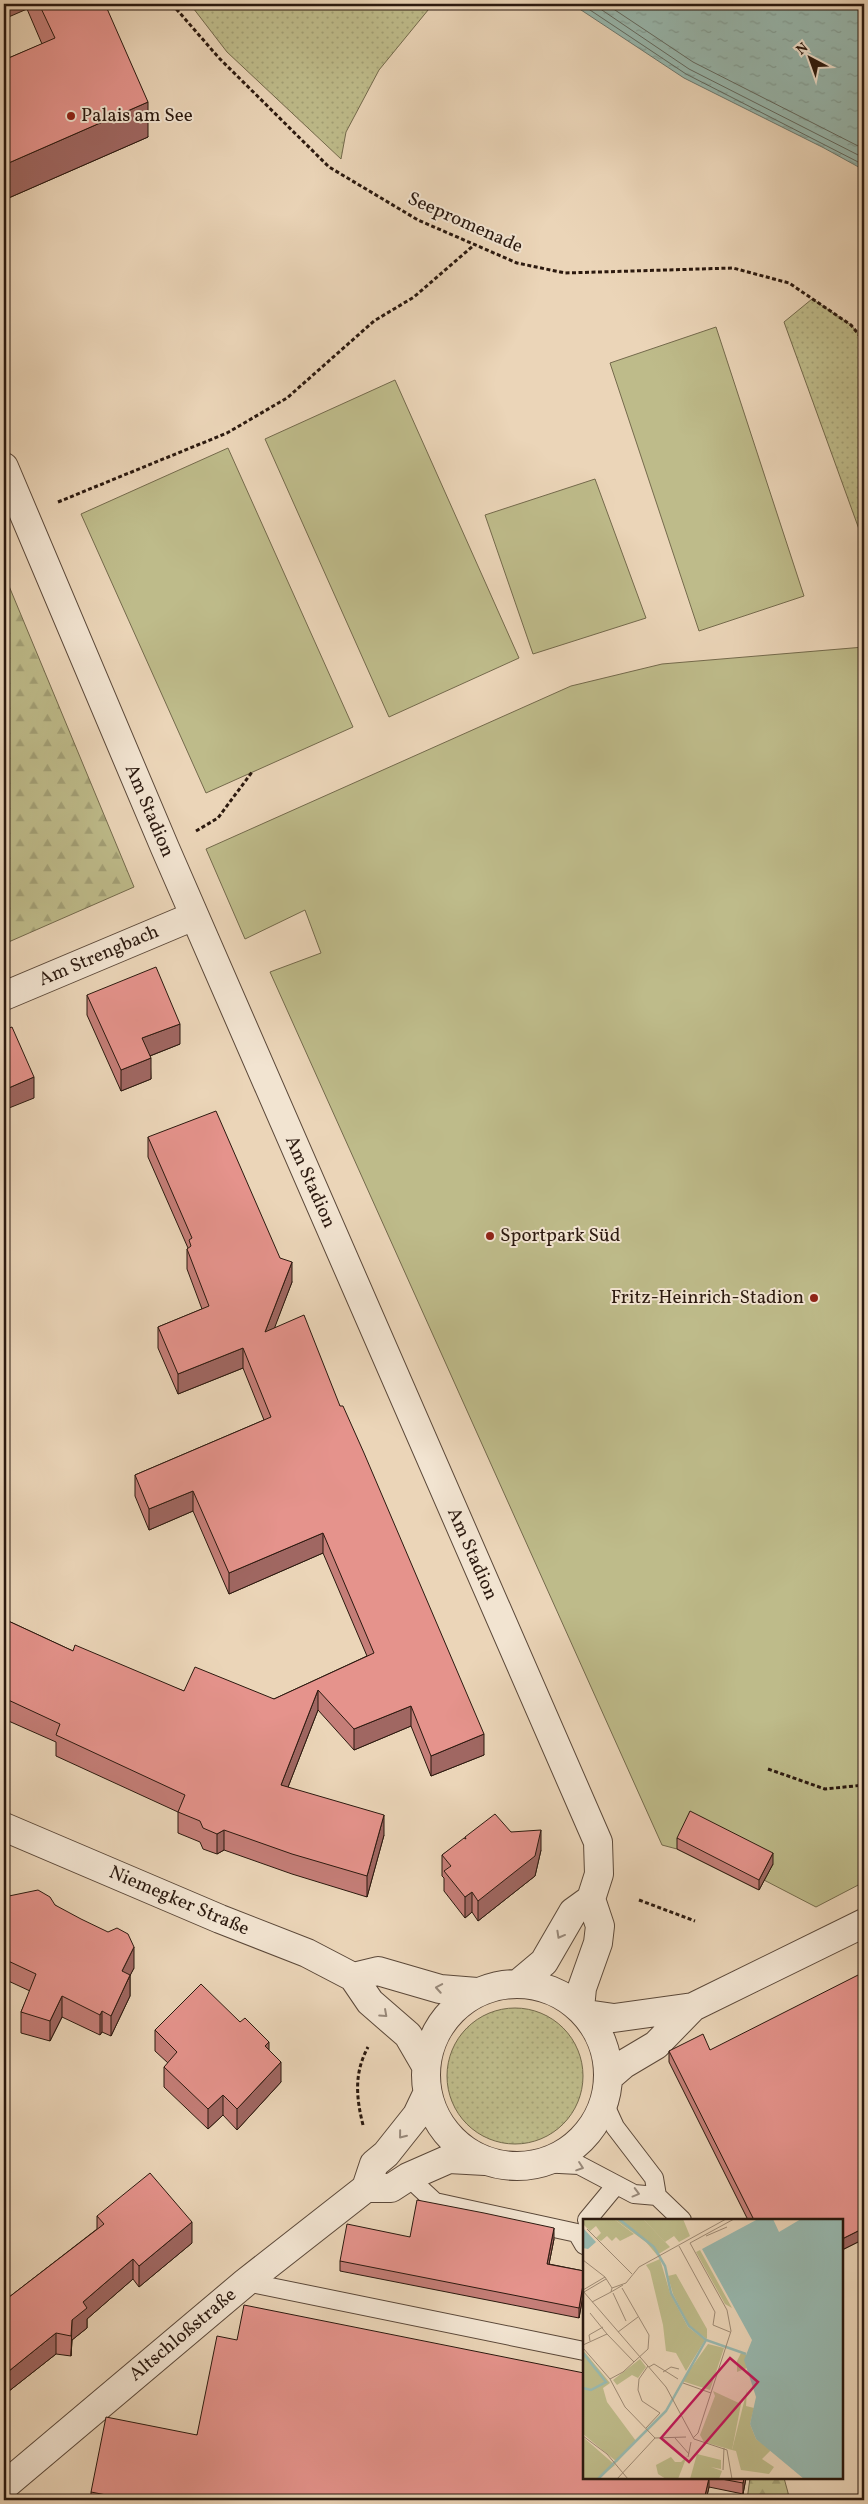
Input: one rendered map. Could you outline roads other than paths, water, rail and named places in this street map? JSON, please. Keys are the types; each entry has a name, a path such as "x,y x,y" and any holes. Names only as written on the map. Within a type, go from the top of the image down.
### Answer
{"street":[{"name":"Am Stadion","path":"4,468 194,916 598,1842 599,1874 591,1899"},
{"name":"Am Strengbach","path":"4,996 194,916"},
{"name":"Niemegker Straße","path":"4,1827 220,1919 307,1953 353,1977 370,2002 408,2035 426,2066"},
{"path":"519,1983 544,1962 573,1912 591,1899 600,1926 598,1943 582,1988 583,2011"},
{"name":"Niemegker Straße","path":"583,2011 600,2037 605,2050 608,2076 604,2103 592,2126 575,2146 540,2163 515,2166 489,2162 464,2150 444,2131 431,2107 426,2066 432,2041 446,2017 477,1992 505,1984 519,1983 545,1988 583,2011 614,2018 693,2007 864,1924"},
{"name":"Niemegker Straße","path":"353,1977 378,1971 440,1989 477,1992"},
{"name":"Niemegker Straße","path":"608,2076 656,2045 693,2007"},
{"path":"428,2094 417,2115 386,2154 374,2164 366,2188 392,2188 408,2177 449,2160 489,2162"},
{"name":"Altschloßstraße","path":"4,2486 246,2282 366,2188"}],"lane":[{"path":"604,2103 615,2127 654,2178 657,2196 681,2219"},
{"path":"540,2163 579,2165 634,2194 657,2196"},
{"path":"408,2177 435,2202 583,2230"},
{"path":"591,2219 616,2185"},
{"path":"246,2282 583,2351"}],"water":[{"path":"572,4 864,4 864,170 684,78"}],"place":[{"name":"Palais am See","path":"71,116"},
{"name":"Sportpark Süd","path":"490,1236"},
{"name":"Fritz-Heinrich-Stadion","path":"814,1298"}]}
